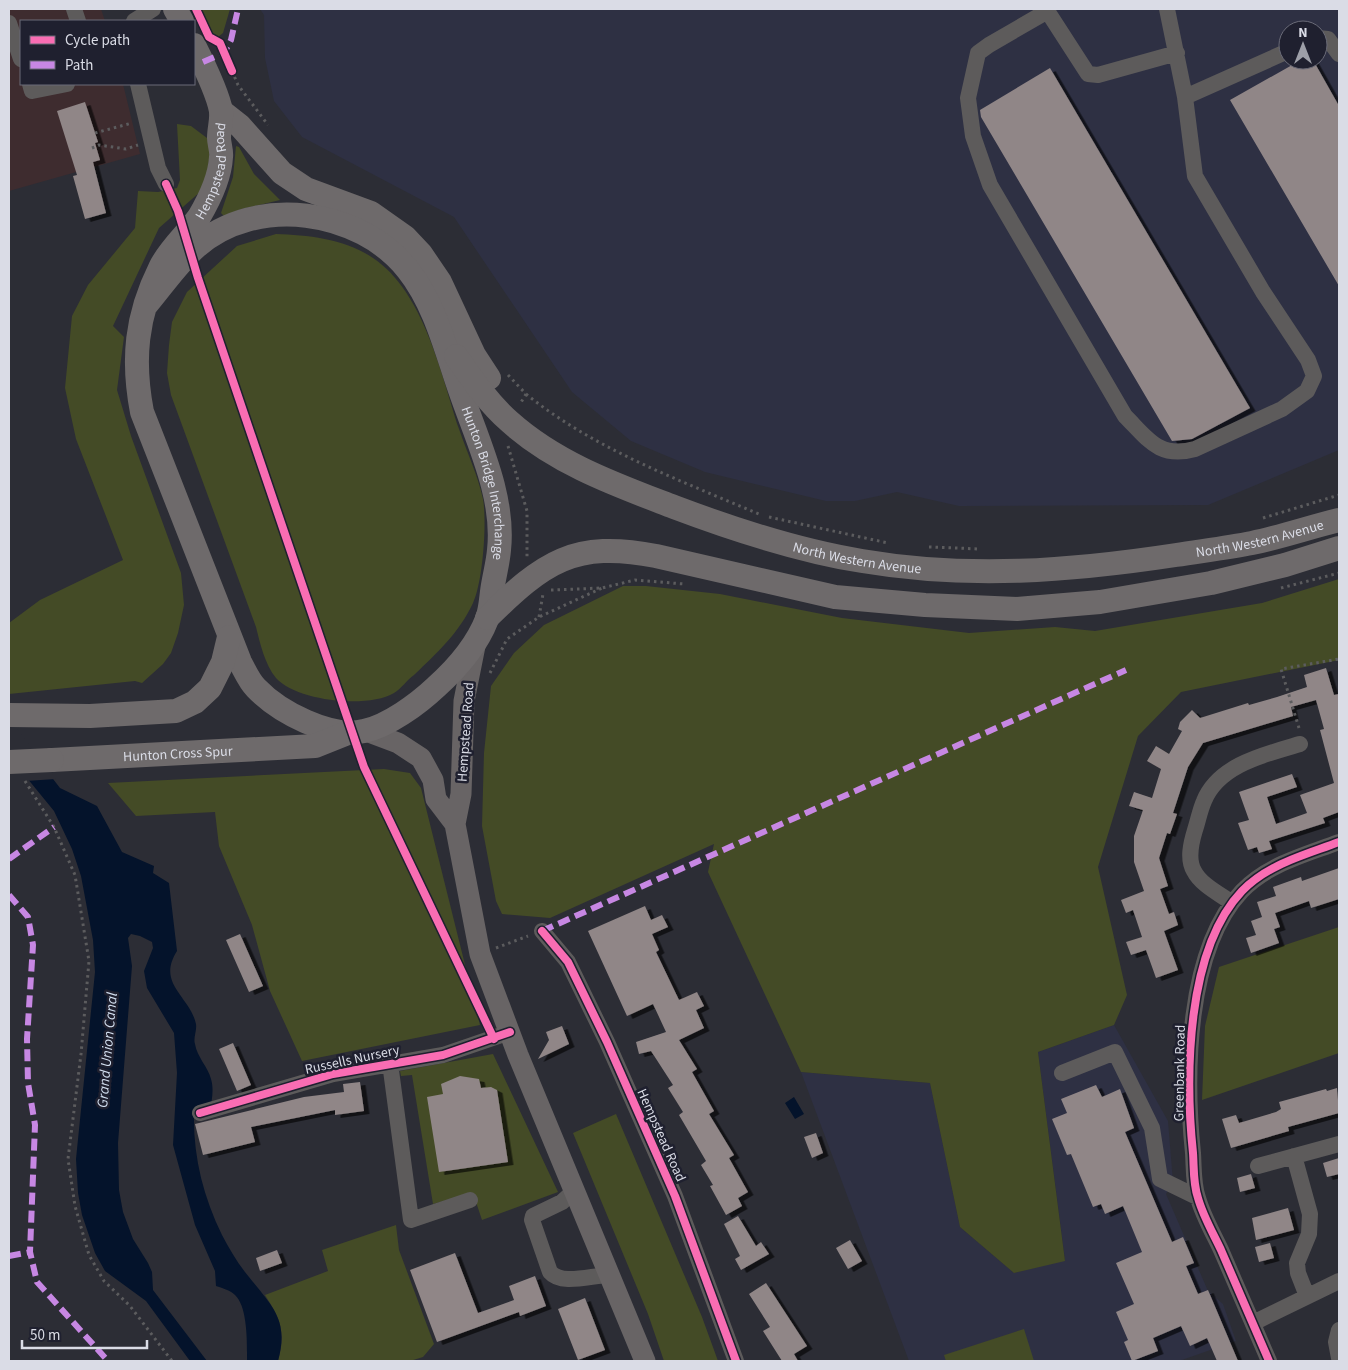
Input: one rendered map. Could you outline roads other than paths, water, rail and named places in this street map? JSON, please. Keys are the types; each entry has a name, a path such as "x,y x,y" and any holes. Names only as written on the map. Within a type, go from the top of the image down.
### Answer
{"highway":[{"path":"175,9 181,20"},
{"name":"Hempstead Road","path":"147,304 160,267 198,217 210,196 221,157 219,138 221,111 203,62 195,47"},
{"name":"Hempstead Road","path":"221,111 240,126 282,174 306,189 371,213 389,224 421,254 440,282 474,355 495,386 516,409 553,437 645,485 690,513"},
{"path":"240,126 246,148 261,169 306,204 344,224"},
{"name":"Hunton Bridge Interchange","path":"268,215 296,215 344,224 366,235 391,252 409,270 422,292 442,336 493,488 498,517 499,548 487,618 476,641 446,678 420,701 356,733 281,710 255,686 240,662 229,637 142,412 136,381 135,353 147,304 196,247 214,234 237,223 268,215"},
{"name":"North Western Avenue","path":"442,336 485,396 508,421 534,442 568,462 610,483 720,524 811,550 862,561 930,569 1032,572 1114,565 1252,543 1339,520"},
{"path":"1170,556 1248,529 1339,504"},
{"name":"North Western Avenue","path":"487,618 514,592 548,567 572,554 600,550 647,554 835,597 925,606 1017,608 1100,602 1211,583 1285,565 1339,548"},
{"path":"12,715 90,716 176,710 195,702 210,688 223,662 229,637"},
{"name":"Hunton Cross Spur","path":"16,771 52,760 316,746 356,733"}],"main road":[{"name":"Hempstead Road","path":"476,641 464,701 461,794 455,824 480,954 574,1190 645,1361"},
{"name":"Hempstead Road","path":"356,733 398,743 421,758 433,780 436,799 455,824"}],"street":[{"path":"136,20 153,9"},
{"path":"1167,9 1177,53 1195,176 1263,292 1308,360 1314,376 1307,391 1282,409 1194,449 1182,452 1167,452 1153,444 1125,416 990,185 973,136 968,98 978,53 989,44 1046,10 1088,74 1098,75 1177,53"},
{"path":"9,23 20,56"},
{"path":"1328,39 1339,54"},
{"path":"1184,97 1278,55"},
{"path":"30,85 32,91 63,85"},
{"path":"138,85 158,168 166,184"},
{"path":"1232,903 1201,880 1191,864 1192,839 1204,799 1222,777 1243,763 1300,744"},
{"name":"Greenbank Road","path":"1269,1361 1197,1197 1189,1112 1193,1019 1205,961 1216,931 1232,903 1251,883 1265,872 1282,863 1339,842"},
{"name":"Hempstead Road","path":"542,931 568,962 607,1042 675,1196 736,1361"},
{"name":"Russells Nursery","path":"200,1113 333,1074 443,1055 510,1032"},
{"path":"1062,1073 1115,1052 1152,1128 1160,1179 1197,1197"},
{"path":"390,1063 411,1220 470,1200"},
{"path":"1258,1166 1339,1144"},
{"path":"1294,1156 1310,1214 1309,1234 1296,1263 1307,1296"},
{"path":"574,1190 562,1202 541,1211 532,1220 550,1272 555,1278 567,1280 594,1275 610,1275"},
{"path":"1253,1323 1339,1280"},
{"path":"1339,1330 1336,1342 1339,1358"}],"water":[{"name":"Grand Union Canal","path":"9,722 60,788 97,806 122,852 154,866 153,873 169,883 177,951 170,972 176,989 193,1014 196,1024 194,1039 196,1049 210,1075 212,1083 210,1110 194,1113 195,1145 200,1175 209,1206 225,1241 241,1267 277,1315 281,1335 278,1361 247,1361 246,1326 242,1308 233,1293 216,1286 215,1271 195,1225 173,1145 177,1073 174,1033 147,988 144,971 153,948 152,942 131,934 128,938 132,966 118,1143 119,1190 123,1212 133,1239 152,1272 153,1290 207,1361 190,1361 146,1301 105,1271 95,1253 82,1215 78,1193 76,1159 95,972 93,940 81,876 72,849 54,811 9,756"},
{"path":"794,1097 804,1114 795,1119 785,1103"}]}
